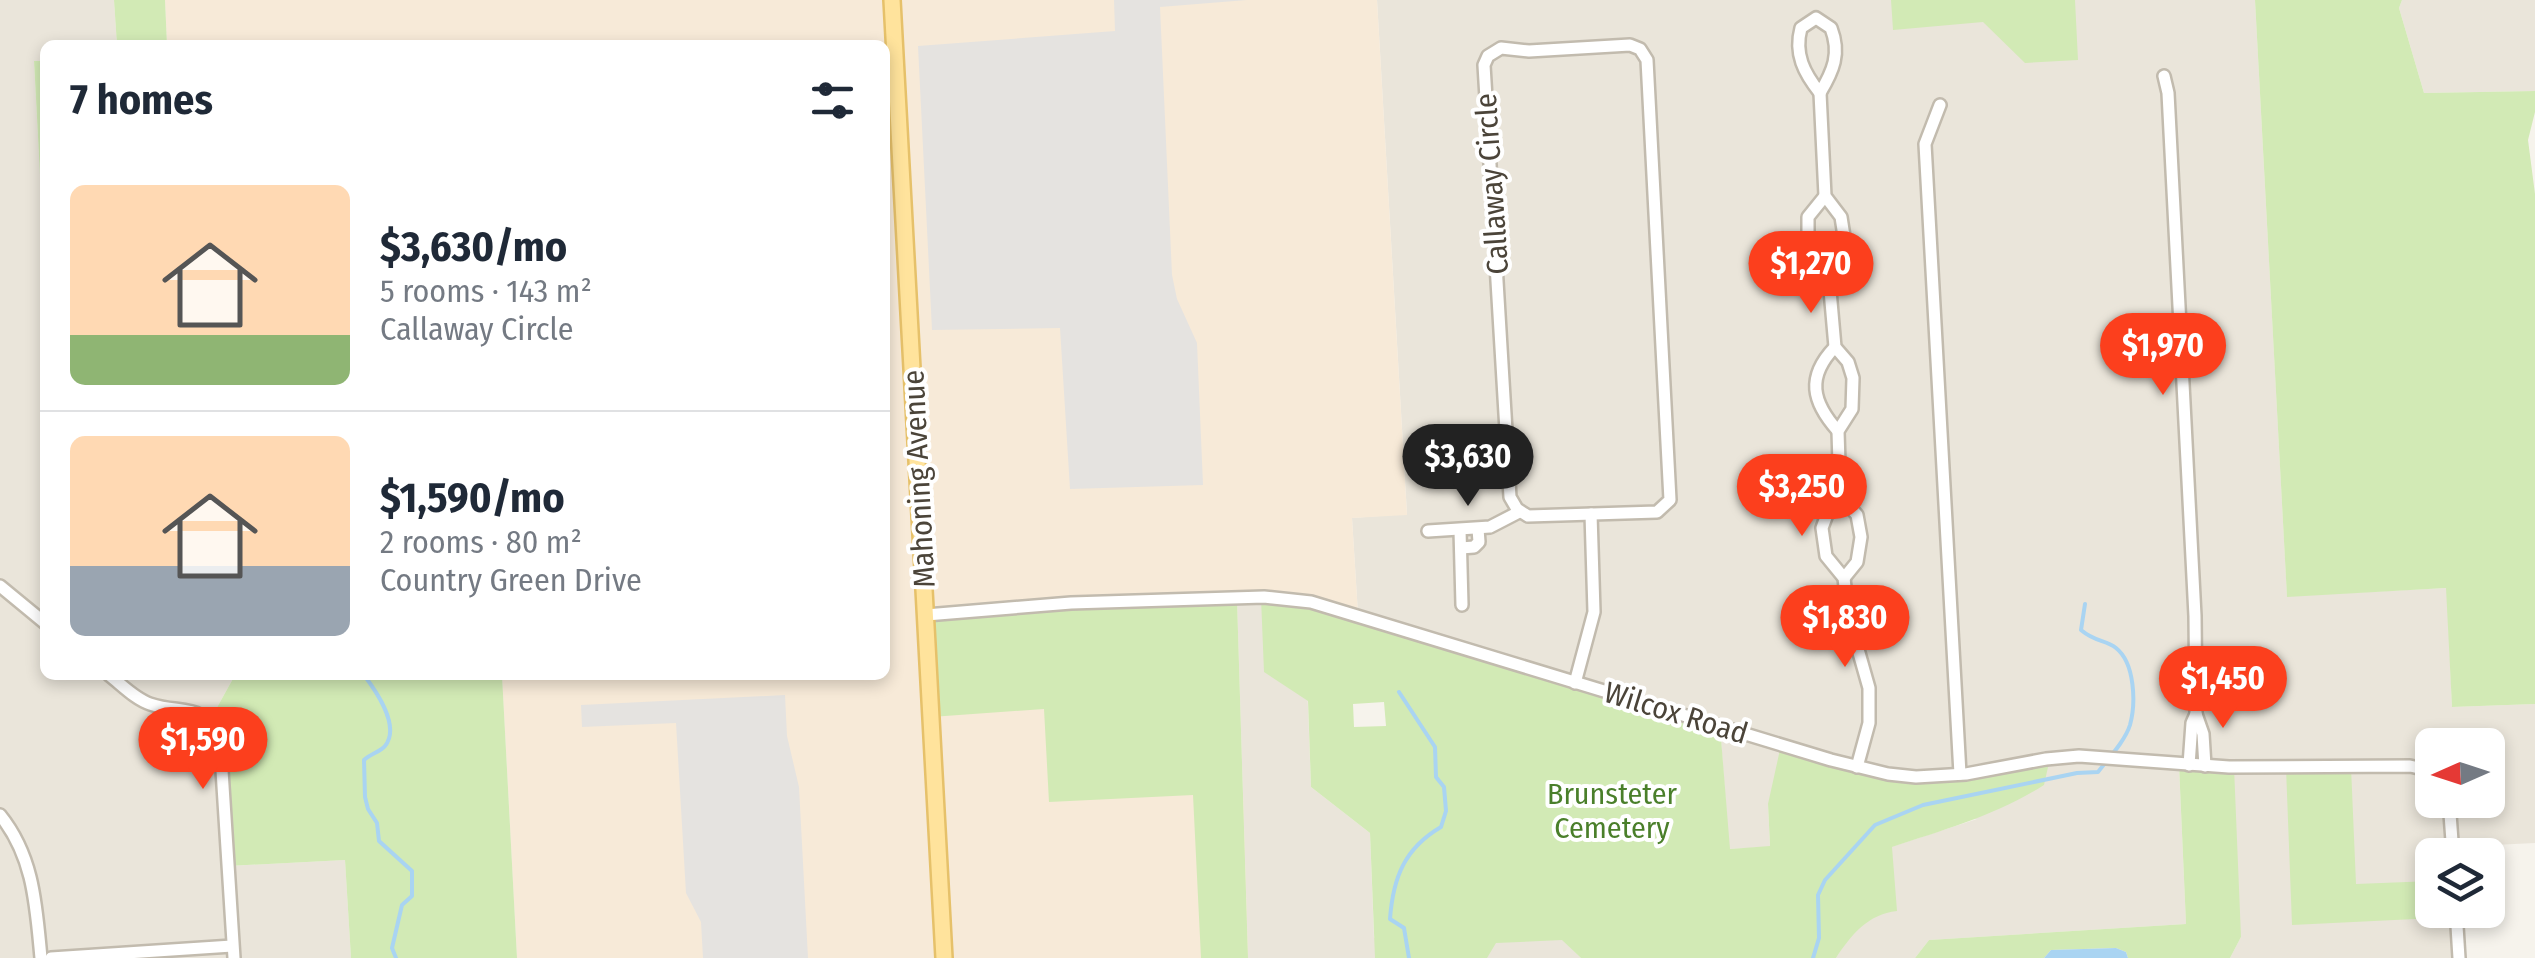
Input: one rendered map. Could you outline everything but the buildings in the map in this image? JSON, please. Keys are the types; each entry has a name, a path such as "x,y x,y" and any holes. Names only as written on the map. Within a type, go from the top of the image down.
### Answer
{"main road":[{"name":"Mahoning Avenue","path":"892,0 944,958"}],"street":[{"path":"1820,93 1801,68 1799,37 1806,22 1816,18 1832,28 1836,45 1834,70 1820,93 1825,196 1841,217 1846,248 1844,261 1829,279"},
{"name":"Callaway Circle","path":"1630,45 1640,49 1647,60 1669,503 1658,512 1535,517 1519,512 1510,496 1484,65 1488,56 1502,48 1528,51 1630,45"},
{"path":"2164,76 2168,92 2195,616 2196,714 2203,734 2205,766"},
{"path":"1940,105 1926,144 1960,774"},
{"path":"1825,196 1808,217 1808,236 1813,261 1829,279 1835,347 1848,362 1854,378 1852,409 1838,431 1840,496 1856,514 1861,538 1858,562 1844,578"},
{"path":"1835,347 1818,367 1817,388 1820,410 1838,431"},
{"path":"1840,496 1829,509 1822,528 1826,556 1844,578 1848,614 1869,688 1869,722 1857,767"},
{"path":"1428,531 1478,529 1509,520 1519,512"},
{"path":"1574,683 1594,612 1591,514"},
{"path":"1461,548 1474,547 1479,542 1478,529"},
{"path":"1460,530 1462,605"},
{"path":"0,586 40,619"},
{"name":"Wilcox Road","path":"926,615 1072,603 1288,599 1333,606 1857,767 1916,777 2079,756 2205,766 2415,767"},
{"path":"51,958 233,952 220,740 202,716 180,707 147,703 117,680"},
{"path":"2188,765 2196,714"},
{"path":"0,815 30,868 41,958"},
{"path":"2457,928 2458,958"}],"shaded area":[{"path":"0,0 114,0 117,40 40,40 40,61 34,62 40,175 40,680 232,680 209,722 214,728 229,866 345,860 351,958 0,958"},
{"path":"165,0 1377,0 1407,515 1352,518 1358,614 1311,602 1128,603 1044,709 1243,792 1248,958 517,958 502,680 890,680 890,40 167,40"},
{"path":"1114,0 1247,0 1160,7 1172,275 1177,299 1197,343 1203,485 1070,489 1060,328 932,330 918,46 1115,31"},
{"path":"1377,0 2255,0 2287,596 2447,588 2452,707 2535,704 2535,843 2505,844 2505,838 2415,838 2415,928 2457,928 2459,958 2230,958 2241,937 2179,766 2186,924 1929,940 1915,958 1836,958 1851,934 1880,912 1891,847 1977,819 1768,804 1770,847 1729,849 1720,726 1358,614 1352,518 1407,514"},
{"path":"2402,0 2535,0 2535,91 2424,93 2399,8"},
{"path":"1237,599 1304,601 1311,787 1370,833 1374,938 1551,928 1581,958 1248,958"},
{"path":"785,695 787,736 799,787 808,958 703,958 701,922 686,893 676,723 582,727 581,705"}],"green space":[{"path":"114,0 165,0 167,40 117,40"},
{"path":"1891,0 2075,0 2078,60 2025,63 1983,22 1893,30"},
{"path":"2255,0 2402,0 2399,8 2424,93 2535,91 2528,140 2535,194 2535,704 2452,707 2446,588 2287,597"},
{"path":"34,61 40,61 40,175"},
{"name":"Brunsteter Cemetery","path":"1261,598 1287,599 1720,726 1730,849 1770,846 1768,804 1781,745 1916,777 2050,758 2044,785 2026,796 1970,821 1892,847 1897,911 1877,916 1861,927 1836,958 1581,958 1562,940 1496,943 1487,958 1375,958 1370,833 1311,787 1308,701 1264,672","holes":["1384,702 1386,726 1354,727 1353,704"]},
{"path":"1237,599 1248,958 1201,958 1193,795 1049,802 1044,709 931,717 926,615"},
{"path":"232,680 502,680 517,958 351,958 345,860 228,866 222,749 209,722"},
{"path":"2179,765 2234,767 2241,937 2230,958 2128,958 2126,952 2116,948 2051,950 2044,958 1915,958 1929,940 2186,924"},
{"path":"2351,767 2356,884 2415,882 2415,919 2292,925 2286,768"}],"water":[{"path":"2116,948 2126,952 2128,958 2044,958 2051,950"}],"waterway":[{"path":"1813,958 1819,938 1818,895 1825,880 1875,825 1923,805 2098,772 2116,750 2132,716 2130,673 2116,648 2081,630 2085,604"},
{"path":"368,680 385,709 390,729 385,746 364,760 365,797 377,823 379,841 412,871 412,896 402,905 392,948 396,958"},
{"path":"1399,692 1435,747 1436,777 1444,787 1446,811 1441,827 1410,854 1394,890 1390,919 1404,928 1409,958"}]}
